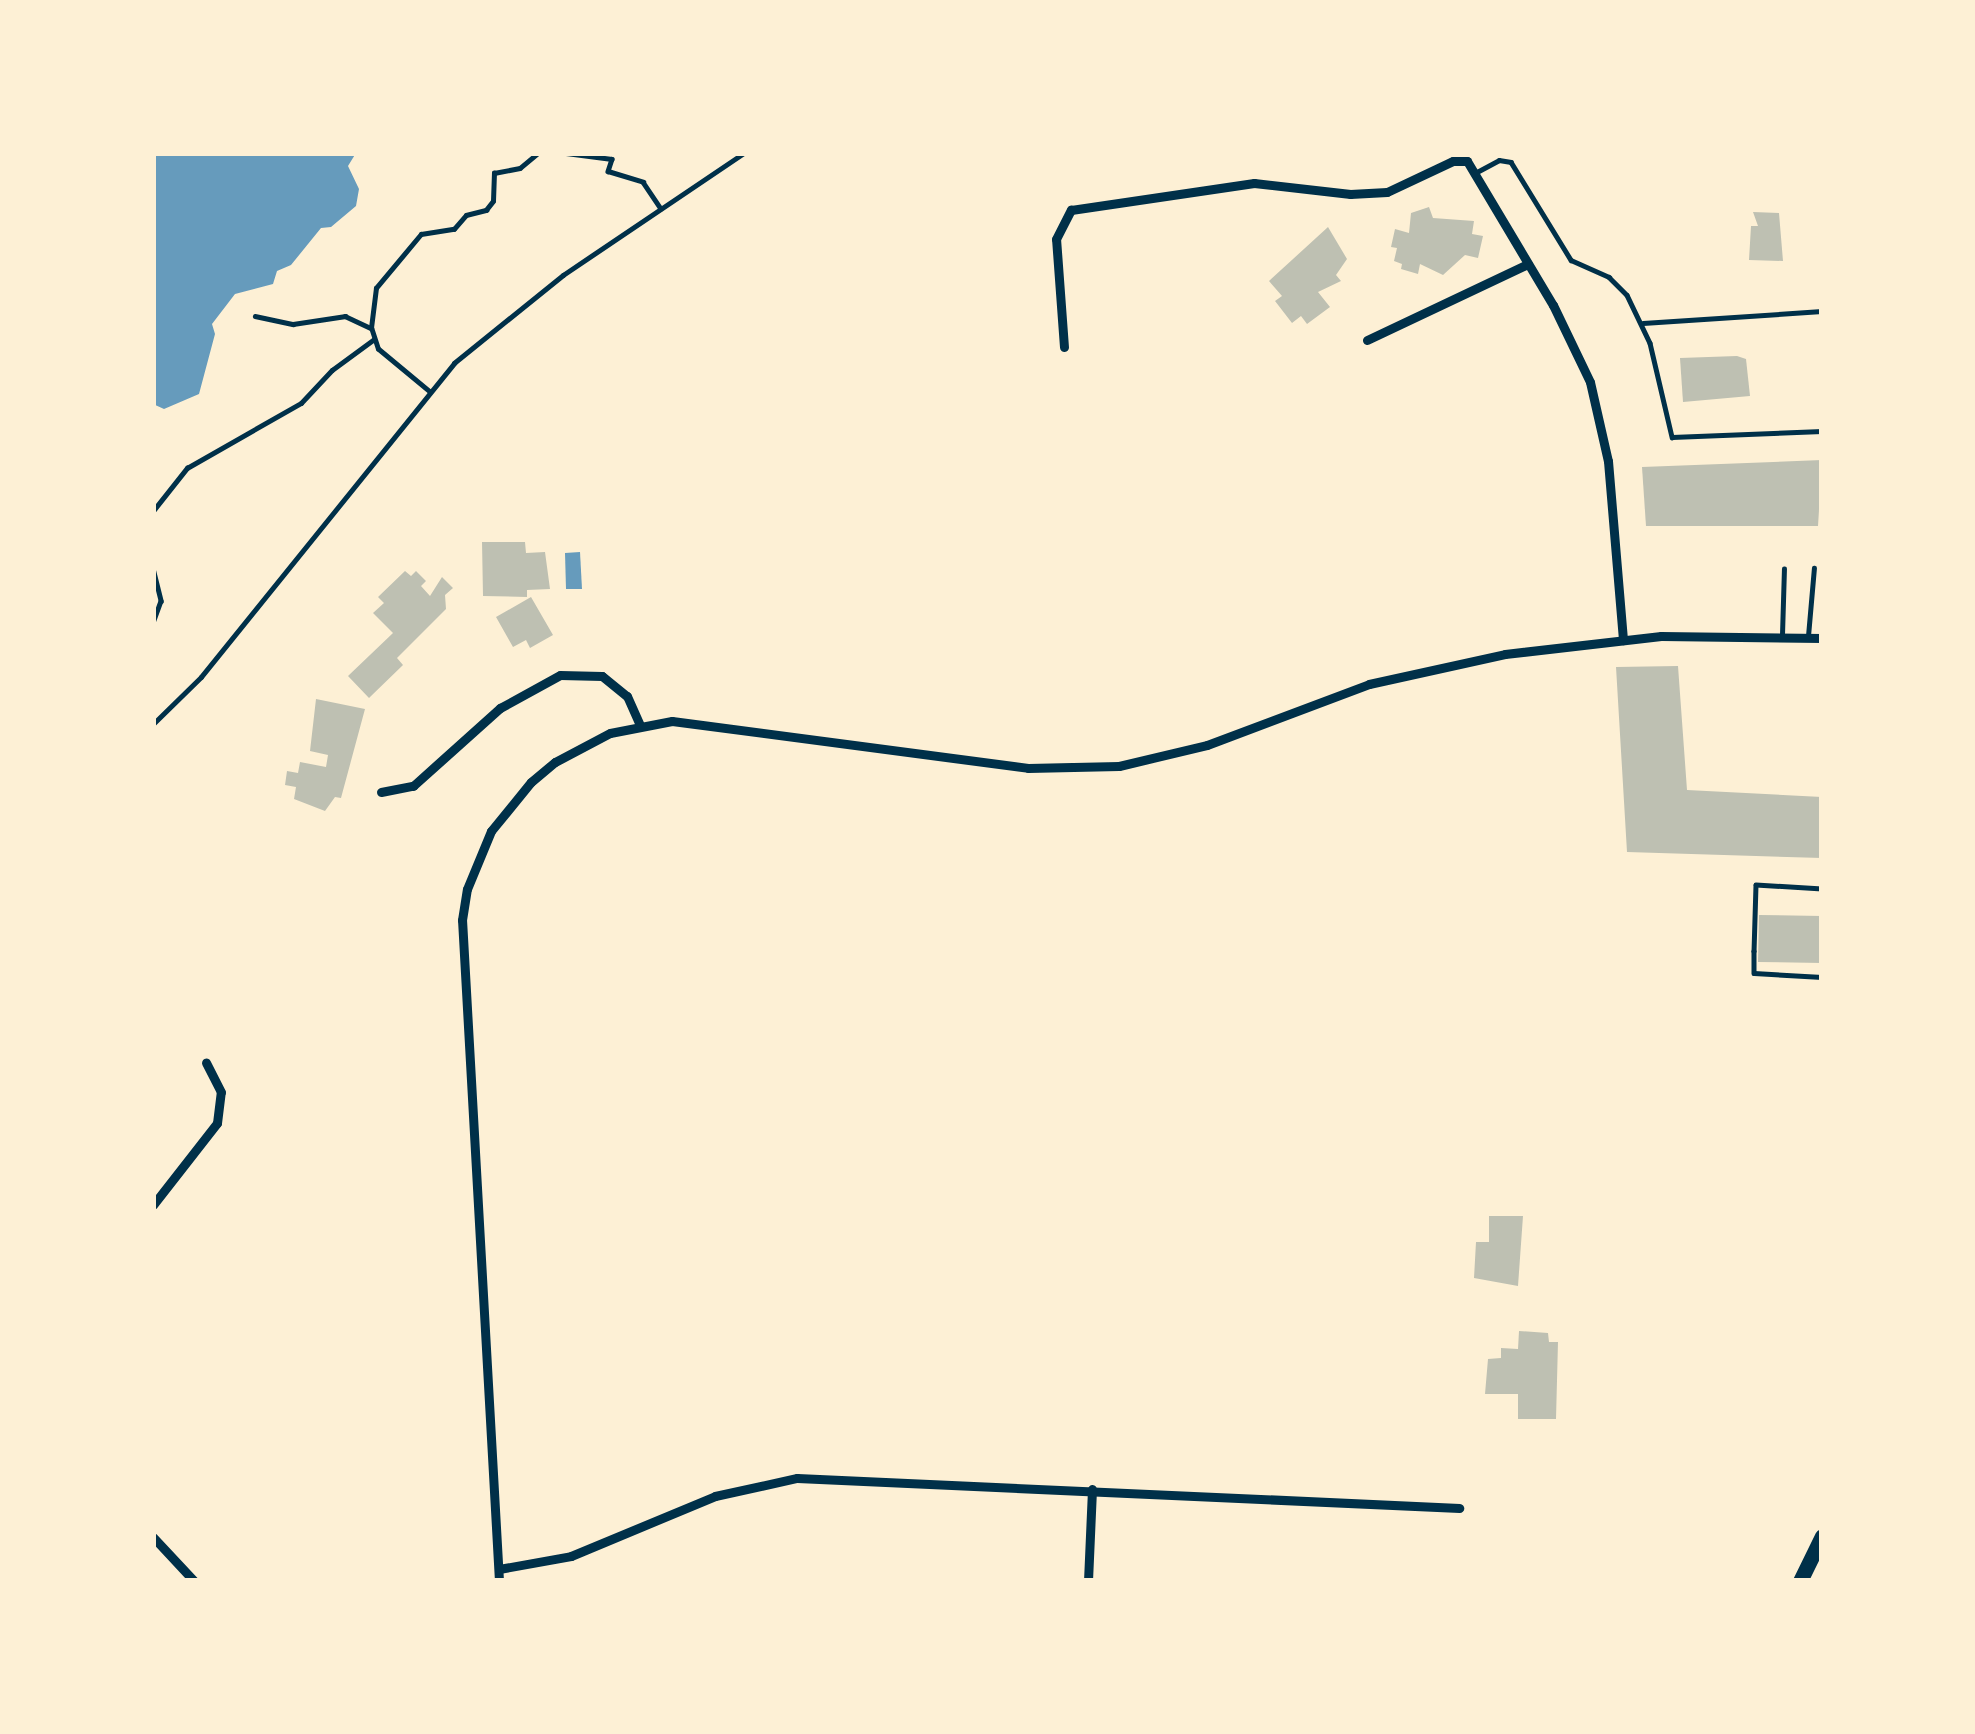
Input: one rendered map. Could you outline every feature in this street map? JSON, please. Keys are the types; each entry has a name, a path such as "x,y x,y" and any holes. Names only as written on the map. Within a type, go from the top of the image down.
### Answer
{"main road":[{"path":"1800,1581 1822,1536"}],"street":[{"path":"1064,347 1056,239 1062,218 1070,210 1254,183 1350,194 1387,192 1459,159 1469,163 1579,353 1599,411 1623,640"},
{"path":"1367,340 1528,264"},
{"path":"1460,1508 797,1478 715,1496 571,1556 499,1575 461,920 478,859 520,794 582,746 640,725 703,721 1028,768 1118,766 1208,745 1303,706 1436,666 1623,640 1822,638"},
{"path":"381,792 412,786 500,708 560,675 602,676 627,696 640,725"},
{"path":"153,1205 217,1123 221,1092 206,1063"},
{"path":"1088,1581 1092,1489"},
{"path":"153,1537 194,1581"}],"lane":[{"path":"1475,173 1499,160 1511,162 1571,260 1618,283 1643,323 1672,437 1822,431"},
{"path":"1643,323 1822,311"},
{"path":"1808,636 1814,568"},
{"path":"1781,635 1784,569"},
{"path":"1822,889 1756,885 1754,951 1754,973 1822,977"}],"path":[{"path":"430,393 389,362 374,340 376,288 422,234 454,229 466,214 486,210 493,202 494,173 520,168 538,153"},
{"path":"566,153 612,159 608,171 643,182 661,209"},
{"path":"153,724 201,677 454,363 515,311 744,153"},
{"path":"255,316 293,324 345,316 371,328"},
{"path":"153,511 187,468 301,403 332,370 374,340"},
{"path":"153,568 161,601 153,623"}],"water":[{"path":"155,153 356,153 348,166 359,189 356,206 331,227 321,228 291,265 277,271 273,284 235,294 212,324 215,334 199,394 164,409 153,404"},
{"path":"580,552 582,589 566,589 565,553"}],"building":[{"path":"1429,207 1433,218 1474,221 1472,234 1483,236 1478,258 1465,255 1443,275 1420,264 1418,274 1401,269 1402,264 1394,261 1397,248 1391,247 1395,229 1409,233 1411,213"},
{"path":"1753,212 1779,213 1783,261 1749,260 1751,226 1758,226"},
{"path":"1328,227 1347,259 1336,275 1341,281 1318,292 1330,307 1307,324 1301,316 1292,323 1275,301 1282,296 1269,281"},
{"path":"1680,358 1746,359 1750,396 1683,402"},
{"path":"1822,460 1818,526 1646,526 1642,467"},
{"path":"482,542 525,542 526,553 545,552 550,589 527,590 527,597 483,596"},
{"path":"405,571 411,576 416,571 426,581 421,586 430,596 442,577 453,588 445,595 446,609 397,658 403,665 369,698 348,676 393,633 373,613 384,603 378,597"},
{"path":"531,597 553,635 530,648 526,640 513,647 496,617"},
{"path":"1678,666 1687,790 1822,797 1822,858 1627,852 1616,667"},
{"path":"316,699 365,709 341,798 335,797 325,811 294,799 296,787 285,785 287,771 298,773 300,762 326,767 328,755 310,751"},
{"path":"1759,915 1822,916 1822,963 1758,962"},
{"path":"1489,1216 1523,1216 1518,1286 1474,1278 1476,1242 1489,1242"},
{"path":"1519,1331 1548,1333 1549,1342 1558,1342 1556,1419 1518,1419 1518,1394 1485,1394 1488,1359 1501,1358 1501,1348 1518,1349"}]}
